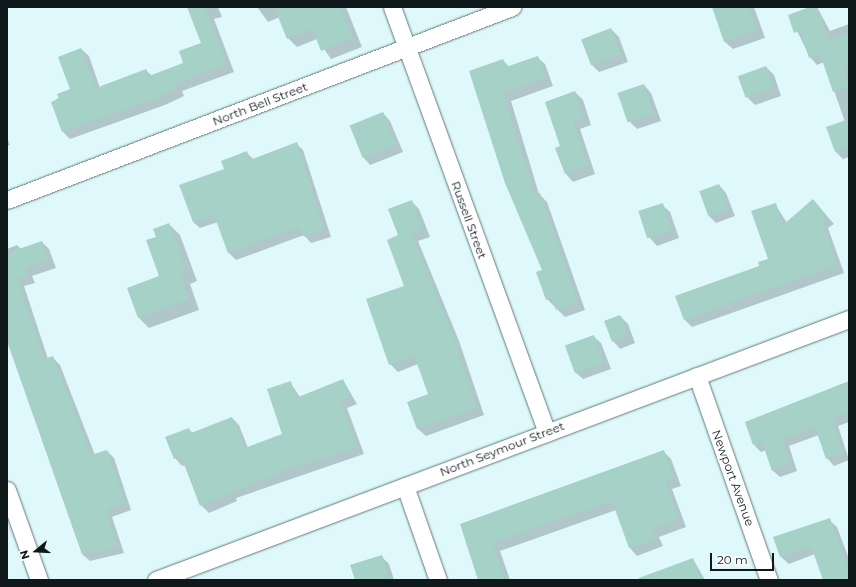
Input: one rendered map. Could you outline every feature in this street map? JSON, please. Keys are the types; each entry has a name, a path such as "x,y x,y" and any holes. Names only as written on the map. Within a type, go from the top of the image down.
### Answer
{"street":[{"name":"Russell Street","path":"392,7 547,433"},
{"name":"North Bell Street","path":"7,200 512,7"},
{"name":"North Seymour Street","path":"156,580 849,319"},
{"name":"Newport Avenue","path":"697,376 769,580"},
{"path":"405,486 438,580"},
{"path":"7,490 39,580"}],"building":[{"path":"187,7 205,7 227,64 176,84 177,88 157,98 62,132 51,102 59,99 57,94 70,89 58,57 81,48 96,88 146,69 149,76 183,63 179,51 201,43"},
{"path":"274,7 341,7 353,38 321,51 312,28 287,39"},
{"path":"712,7 749,7 758,30 724,42"},
{"path":"810,7 817,7 829,40 849,33 849,61 844,63 849,86 833,92 820,54 809,58 800,31 794,33 788,15"},
{"path":"611,28 621,54 591,66 581,39"},
{"path":"538,56 546,78 503,93 535,195 540,193 578,303 556,310 552,298 546,300 536,272 542,270 505,183 469,71 503,59 506,67"},
{"path":"766,66 774,88 746,98 738,76"},
{"path":"644,84 654,113 628,122 618,93"},
{"path":"575,91 584,117 573,121 588,166 565,174 555,148 560,146 545,102"},
{"path":"383,112 396,144 363,158 350,125"},
{"path":"849,119 849,147 835,152 826,127"},
{"path":"297,142 324,230 304,237 300,227 228,253 214,215 193,222 179,185 224,169 221,161 247,151 250,160"},
{"path":"719,184 728,209 709,217 699,191"},
{"path":"813,199 827,216 822,221 837,265 684,320 675,296 759,266 758,262 768,259 751,211 776,203 783,225"},
{"path":"412,200 423,229 411,233 452,332 477,408 417,429 407,402 428,394 414,355 389,365 366,299 404,286 387,240 398,235 388,209"},
{"path":"663,203 672,231 647,239 638,211"},
{"path":"169,223 186,270 180,273 189,299 138,318 127,288 159,276 146,240 156,237 153,229"},
{"path":"42,241 49,260 25,268 28,275 17,279 44,359 53,356 91,455 107,450 125,503 106,510 117,546 96,553 95,550 82,554 7,339 7,253"},
{"path":"620,315 628,336 612,342 604,321"},
{"path":"594,335 604,362 575,373 565,346"},
{"path":"343,379 350,397 340,401 357,447 283,471 200,506 181,456 174,459 165,437 189,428 191,433 232,417 245,448 282,434 267,389 291,381 296,398"},
{"path":"849,381 849,412 832,418 843,453 826,459 815,427 782,439 791,464 772,471 762,442 753,445 745,422"},
{"path":"664,450 674,478 665,481 679,520 652,529 656,539 629,548 612,501 492,543 505,580 478,580 460,524"},
{"path":"830,518 849,570 849,580 823,580 811,546 780,557 773,537"},
{"path":"382,555 390,580 355,580 350,565"},
{"path":"693,558 701,580 639,580 639,578"}]}
